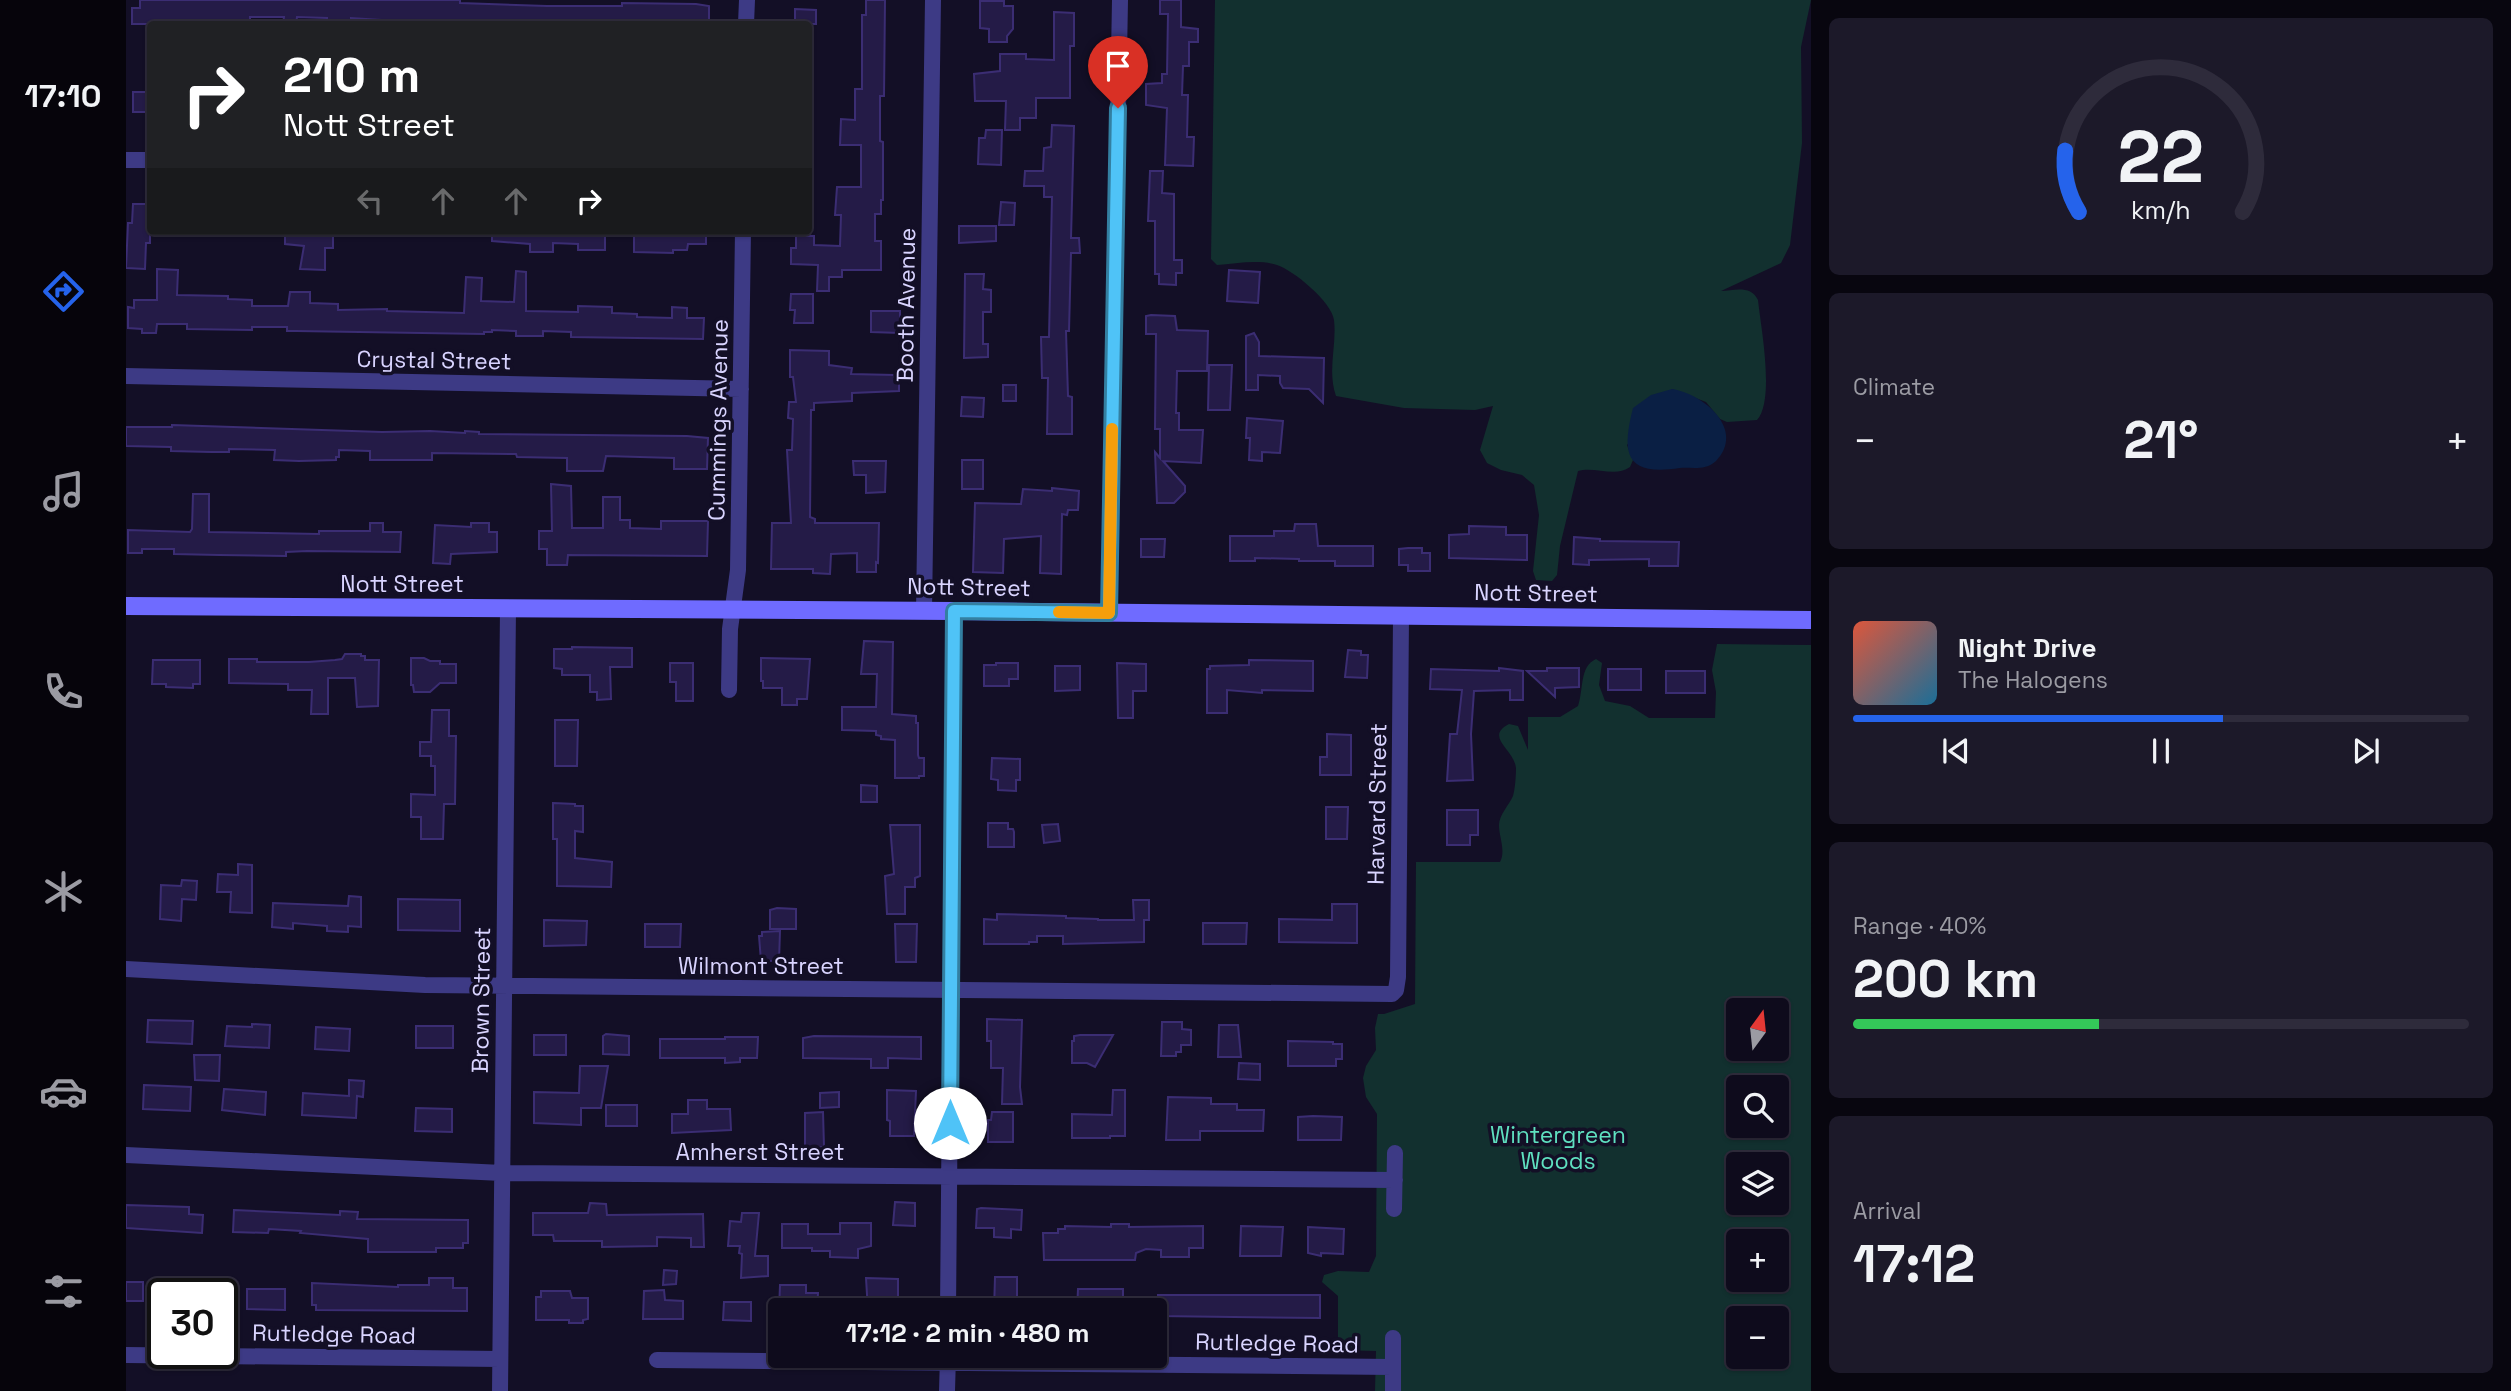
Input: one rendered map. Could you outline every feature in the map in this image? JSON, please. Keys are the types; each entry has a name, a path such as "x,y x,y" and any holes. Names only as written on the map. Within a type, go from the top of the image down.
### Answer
{"street":[{"path":"746,21 747,0"},
{"name":"Booth Avenue","path":"924,611 933,0"},
{"path":"1109,613 1120,0"},
{"path":"126,160 147,160"},
{"name":"Cummings Avenue","path":"729,690 730,634 738,570 743,235"},
{"name":"Crystal Street","path":"126,376 741,389"},
{"name":"Nott Street","path":"126,606 1811,620"},
{"name":"Brown Street","path":"500,1391 508,609"},
{"path":"948,1298 954,611"},
{"name":"Harvard Street","path":"1396,992 1401,617"},
{"name":"Wilmont Street","path":"126,968 400,984 504,986 1396,992"},
{"path":"1394,1209 1395,1153"},
{"name":"Amherst Street","path":"126,1156 502,1173 1395,1180"},
{"path":"1393,1338 1393,1391"},
{"name":"Rutledge Road","path":"126,1355 500,1359"},
{"name":"Rutledge Road","path":"657,1360 768,1360"},
{"name":"Rutledge Road","path":"1167,1363 1393,1367"},
{"path":"947,1391 948,1368"}],"green space":[{"path":"1215,0 1811,0 1801,47 1802,143 1790,245 1781,263 1721,291 1747,290 1758,300 1766,381 1762,410 1757,420 1727,422 1720,419 1706,402 1672,389 1627,445 1633,460 1630,467 1618,472 1578,471 1560,546 1557,575 1552,581 1536,580 1533,571 1539,515 1534,485 1522,475 1487,463 1480,450 1493,406 1475,410 1404,408 1336,396 1332,377 1334,320 1319,296 1302,280 1277,265 1254,262 1217,265 1211,259"},
{"name":"Wintergreen Woods","path":"1717,644 1811,645 1811,1391 1375,1391 1376,1351 1338,1350 1338,1296 1322,1282 1324,1275 1338,1271 1369,1272 1376,1256 1377,1114 1366,1097 1363,1078 1366,1066 1376,1050 1375,1028 1378,1014 1415,1004 1416,862 1500,862 1502,849 1499,821 1513,796 1516,768 1499,734 1509,724 1518,726 1528,750 1528,717 1560,717 1578,706 1584,673 1596,659 1602,663 1599,685 1605,701 1630,706 1649,718 1715,718 1716,692 1712,670"}],"water":[{"path":"1672,389 1697,398 1717,415 1724,426 1724,449 1712,464 1698,468 1662,470 1648,469 1632,459 1628,450 1628,438 1633,408 1651,395"}],"building":[{"path":"140,0 460,0 460,3 547,6 696,4 709,6 709,21 381,21 351,18 351,21 327,21 327,18 297,17 296,21 283,21 284,17 250,17 250,21 147,21 147,24 132,24 132,8 140,8"},
{"path":"866,0 885,0 884,96 880,96 883,200 881,214 875,214 875,241 881,241 881,270 842,270 842,277 829,277 829,291 817,291 818,265 791,264 791,248 796,248 796,236 814,236 814,245 840,246 841,215 835,215 837,187 861,187 861,145 840,145 841,119 855,120 855,89 862,89 862,15 866,15"},
{"path":"1160,0 1181,0 1181,27 1198,29 1198,42 1189,42 1189,66 1183,66 1182,95 1188,95 1187,137 1194,137 1193,166 1165,165 1167,108 1146,105 1146,84 1162,83 1162,74 1167,74 1168,14 1160,14"},
{"path":"980,1 1004,1 1004,6 1013,6 1013,29 1007,36 1007,42 989,42 989,29 980,28"},
{"path":"795,9 816,10 816,24 812,24 812,21 795,21"},
{"path":"1054,12 1074,13 1074,46 1070,46 1070,98 1036,98 1036,118 1020,118 1020,130 1005,130 1006,101 975,101 974,74 1000,71 1000,54 1026,54 1026,59 1054,60"},
{"path":"133,92 147,92 147,112 133,112"},
{"path":"1052,125 1074,126 1071,238 1079,238 1080,253 1071,253 1069,331 1066,331 1068,396 1072,397 1072,434 1047,434 1048,378 1042,378 1041,337 1049,337 1052,197 1044,197 1044,186 1024,186 1025,171 1043,171 1044,148 1051,147"},
{"path":"986,130 1002,130 1001,165 978,164 979,138 985,138"},
{"path":"1150,171 1163,171 1162,193 1174,194 1174,260 1182,260 1182,273 1176,273 1176,285 1159,284 1159,274 1155,274 1155,221 1148,221"},
{"path":"1001,202 1015,203 1014,225 999,225"},
{"path":"133,204 147,204 147,235 150,235 150,243 146,243 145,269 126,268 128,223 132,223"},
{"path":"959,226 996,226 996,241 959,243"},
{"path":"285,235 333,235 333,248 325,248 325,270 300,269 304,246 285,244"},
{"path":"492,235 605,235 605,250 578,250 578,244 553,243 553,252 530,252 530,244 492,241"},
{"path":"634,235 706,235 706,244 688,244 687,250 673,250 673,253 634,252"},
{"path":"157,269 178,270 177,295 228,296 228,299 252,300 252,306 288,306 290,292 310,292 310,303 338,304 338,310 387,309 464,313 466,277 482,278 481,301 514,302 516,271 526,272 526,311 578,312 578,306 612,307 612,313 672,318 672,307 687,308 687,318 704,318 703,339 571,337 571,332 543,331 543,336 516,336 516,331 492,330 484,334 287,331 287,327 252,327 252,330 187,329 187,324 157,324 156,333 142,333 142,329 128,328 128,307 134,308 134,300 157,300"},
{"path":"1229,270 1260,272 1258,303 1227,301"},
{"path":"965,274 984,274 983,289 991,290 991,312 983,312 983,344 988,344 988,357 964,358"},
{"path":"791,294 813,294 813,323 794,323 795,310 790,310"},
{"path":"871,311 900,311 900,333 871,332"},
{"path":"1146,316 1175,316 1177,330 1208,331 1207,371 1177,371 1176,413 1179,413 1179,430 1203,430 1201,463 1163,461 1185,486 1185,492 1174,503 1157,503 1155,452 1160,458 1160,429 1155,429 1156,334 1146,334"},
{"path":"1254,333 1259,342 1259,356 1324,358 1323,403 1309,389 1283,388 1280,376 1258,375 1258,390 1246,390 1246,336"},
{"path":"790,350 829,351 829,365 852,368 851,374 899,377 899,391 852,393 852,401 814,403 814,410 811,410 810,517 815,519 815,523 879,523 876,572 857,572 857,553 831,554 830,574 813,573 813,569 771,569 772,523 791,523 787,450 792,450 793,419 788,418 789,402 796,402 793,377 790,377"},
{"path":"1209,365 1232,365 1230,410 1208,410"},
{"path":"1003,385 1016,385 1016,401 1003,401"},
{"path":"962,397 984,398 983,417 961,416"},
{"path":"1247,418 1283,421 1280,453 1262,452 1262,461 1249,460"},
{"path":"172,425 382,432 687,436 708,438 707,469 674,469 674,458 606,456 603,471 567,471 567,458 517,457 516,454 432,453 432,460 370,460 370,451 339,450 336,460 299,461 274,460 275,450 171,451 171,447 126,446 126,427"},
{"path":"962,460 983,460 983,489 962,489"},
{"path":"853,461 886,461 885,492 866,493 866,475 854,475"},
{"path":"551,484 571,486 572,528 603,528 603,497 620,497 620,520 630,520 630,528 661,529 661,521 708,521 707,556 568,555 567,565 547,565 547,549 539,549 539,531 552,531"},
{"path":"1052,488 1079,491 1078,510 1068,510 1067,515 1062,514 1061,574 1040,573 1041,536 1004,539 1003,573 973,572 975,503 1021,504 1023,489 1052,491"},
{"path":"193,494 209,494 209,532 319,534 319,531 370,531 370,523 383,523 383,532 401,532 400,552 307,551 286,552 286,556 174,554 174,549 142,549 142,553 128,553 128,530 190,532"},
{"path":"471,523 489,523 489,532 497,532 497,552 451,554 450,564 433,563 435,525 471,527"},
{"path":"1295,524 1316,524 1318,546 1373,546 1373,566 1335,566 1335,561 1299,559 1255,558 1255,561 1230,561 1230,536 1274,536 1274,531 1294,531"},
{"path":"1469,526 1506,527 1506,535 1527,535 1527,560 1449,558 1449,535 1469,534"},
{"path":"1574,537 1600,541 1679,542 1678,566 1649,566 1649,559 1589,560 1589,565 1573,564"},
{"path":"1141,539 1165,539 1164,557 1141,557"},
{"path":"1422,548 1422,553 1430,553 1430,571 1408,571 1408,565 1399,565 1399,549"},
{"path":"864,641 893,642 892,714 916,716 918,755 919,758 924,758 924,776 895,778 895,740 881,739 881,736 876,735 876,731 842,730 842,707 876,707 877,674 861,674"},
{"path":"632,648 632,667 610,667 611,699 597,700 597,692 590,692 590,675 562,675 562,669 554,668 554,649"},
{"path":"1348,650 1361,651 1361,655 1368,655 1367,678 1345,677"},
{"path":"345,654 361,654 365,656 365,660 379,660 378,706 357,707 355,678 328,678 328,714 311,714 312,690 288,690 288,684 229,683 229,659 309,662 342,659"},
{"path":"411,658 440,661 440,664 456,664 456,683 440,683 430,692 414,692 411,685"},
{"path":"761,658 810,659 807,699 797,699 797,705 782,705 782,688 763,688"},
{"path":"153,660 200,660 200,684 193,684 193,688 152,684"},
{"path":"1249,660 1313,661 1313,691 1262,690 1262,693 1227,690 1227,713 1207,713 1207,669 1210,669 1210,666 1249,665"},
{"path":"670,663 693,663 693,701 676,701 676,682 670,682"},
{"path":"1018,663 1018,679 1009,679 1009,686 984,686 984,665"},
{"path":"1117,663 1146,664 1146,691 1133,691 1133,718 1118,718"},
{"path":"1055,666 1080,666 1080,690 1055,691"},
{"path":"1499,668 1523,671 1523,700 1510,700 1510,690 1474,691 1471,734 1473,780 1447,781 1450,734 1457,734 1462,690 1430,689 1431,669 1499,671"},
{"path":"1547,668 1579,668 1579,687 1555,688 1555,697 1527,671 1547,671"},
{"path":"1608,669 1641,669 1641,690 1608,690"},
{"path":"1666,671 1705,671 1705,693 1666,693"},
{"path":"432,710 449,710 449,736 456,736 455,804 444,804 443,839 421,839 421,817 411,817 411,794 435,795 435,766 431,766 431,756 420,756 420,742 431,742"},
{"path":"555,720 578,720 577,766 555,766"},
{"path":"1327,734 1351,735 1351,775 1320,775 1320,757 1327,757"},
{"path":"992,758 1020,759 1020,780 1016,780 1016,791 998,790 998,780 991,779"},
{"path":"861,785 877,786 877,802 861,802"},
{"path":"553,803 583,806 583,832 575,831 575,858 612,862 611,887 557,886 557,839 553,839"},
{"path":"1326,807 1348,807 1347,839 1326,839"},
{"path":"1447,810 1478,810 1478,835 1470,835 1470,845 1447,845"},
{"path":"988,823 1008,823 1008,829 1013,829 1014,832 1014,847 988,847"},
{"path":"1058,824 1060,841 1044,843 1042,825"},
{"path":"890,825 920,825 920,876 915,878 915,887 905,887 905,914 887,914 885,876 894,874"},
{"path":"238,864 252,865 252,913 230,912 231,892 217,892 218,874 238,875"},
{"path":"182,880 197,881 196,900 182,899 181,921 160,919 161,885 181,886"},
{"path":"349,896 361,897 361,927 348,926 348,932 327,931 327,926 293,923 293,929 272,927 273,903 348,906"},
{"path":"398,899 460,900 460,931 398,930"},
{"path":"1133,900 1149,900 1149,920 1144,920 1144,942 1063,944 1063,936 1037,936 1037,942 1029,944 984,944 984,919 997,920 997,914 1134,920"},
{"path":"1332,904 1357,904 1357,943 1279,942 1279,919 1332,920"},
{"path":"796,909 796,929 770,929 770,910"},
{"path":"544,920 587,921 586,945 544,946"},
{"path":"1203,923 1247,923 1246,944 1203,944"},
{"path":"645,924 681,924 680,947 645,947"},
{"path":"895,924 917,924 916,962 896,962"},
{"path":"780,931 779,961 761,961 759,936 762,936 762,932"},
{"path":"987,1019 1022,1020 1022,1104 1002,1104 1003,1068 991,1068 991,1041 987,1041"},
{"path":"148,1020 193,1021 192,1044 147,1042"},
{"path":"1162,1022 1182,1022 1182,1029 1191,1030 1191,1045 1181,1045 1181,1052 1176,1052 1176,1056 1161,1056"},
{"path":"252,1024 270,1025 269,1048 225,1046 227,1026 252,1027"},
{"path":"1219,1025 1238,1025 1241,1057 1218,1057"},
{"path":"416,1026 453,1026 453,1048 416,1048"},
{"path":"316,1027 350,1029 349,1051 315,1049"},
{"path":"534,1035 566,1035 566,1055 534,1055"},
{"path":"1113,1035 1095,1067 1087,1063 1072,1063 1072,1041 1074,1036"},
{"path":"603,1036 629,1036 629,1055 603,1054"},
{"path":"758,1037 757,1058 740,1058 740,1062 725,1063 725,1058 660,1058 660,1039"},
{"path":"921,1037 921,1059 888,1058 888,1068 871,1068 871,1059 803,1058 803,1038"},
{"path":"1288,1041 1342,1044 1342,1059 1336,1059 1336,1066 1288,1066"},
{"path":"194,1055 220,1055 219,1081 195,1080"},
{"path":"1239,1063 1260,1064 1260,1080 1238,1079"},
{"path":"580,1066 608,1066 601,1108 581,1108 581,1125 534,1123 534,1092 579,1093"},
{"path":"349,1080 364,1081 363,1097 357,1096 356,1118 302,1115 303,1093 349,1096"},
{"path":"144,1085 191,1087 190,1111 143,1109"},
{"path":"224,1089 266,1092 265,1115 222,1110"},
{"path":"887,1090 916,1091 914,1136 890,1136"},
{"path":"1113,1090 1125,1090 1125,1136 1072,1138 1072,1114 1112,1115"},
{"path":"839,1092 839,1107 820,1108 820,1093"},
{"path":"1168,1097 1211,1098 1211,1104 1237,1104 1237,1110 1264,1110 1263,1131 1200,1131 1200,1140 1166,1140"},
{"path":"688,1100 707,1100 707,1109 730,1109 731,1130 672,1133 672,1114 688,1114"},
{"path":"606,1105 637,1105 637,1126 606,1126"},
{"path":"416,1108 452,1109 452,1132 415,1131"},
{"path":"823,1112 824,1147 805,1148 805,1113"},
{"path":"992,1112 1013,1112 1013,1142 988,1142 988,1120 991,1120"},
{"path":"1298,1117 1342,1117 1341,1140 1298,1140"},
{"path":"895,1202 915,1203 915,1226 893,1225"},
{"path":"590,1203 606,1204 607,1215 703,1214 704,1247 691,1247 691,1238 657,1237 657,1246 602,1247 602,1241 554,1241 553,1235 533,1235 533,1213 588,1213"},
{"path":"126,1205 189,1207 189,1214 203,1215 202,1233 126,1228"},
{"path":"977,1209 1022,1210 1021,1230 1011,1229 1011,1238 994,1237 994,1228 976,1228"},
{"path":"234,1210 340,1215 340,1211 358,1212 357,1219 468,1220 468,1243 463,1243 463,1248 436,1248 436,1252 368,1252 368,1239 269,1229 268,1233 233,1232"},
{"path":"742,1213 759,1213 755,1256 768,1256 768,1276 741,1278 740,1246 728,1246 730,1221 741,1222"},
{"path":"840,1223 871,1223 871,1246 858,1249 858,1258 830,1257 830,1251 812,1251 812,1248 782,1248 782,1224 808,1224 808,1234 840,1234"},
{"path":"1111,1224 1129,1224 1129,1227 1203,1226 1203,1248 1189,1248 1189,1257 1161,1257 1161,1250 1146,1249 1136,1253 1135,1260 1044,1260 1043,1233 1058,1233 1058,1229 1065,1229 1065,1226 1111,1227"},
{"path":"1241,1226 1283,1227 1281,1256 1240,1256"},
{"path":"1308,1227 1344,1229 1343,1254 1321,1253 1321,1256 1308,1253"},
{"path":"664,1270 677,1271 676,1284 663,1285"},
{"path":"995,1277 1017,1277 1017,1298 994,1298"},
{"path":"429,1278 453,1278 453,1288 467,1288 467,1311 316,1310 316,1305 312,1305 312,1283 398,1287 429,1285"},
{"path":"866,1278 898,1279 898,1298 867,1298"},
{"path":"126,1282 143,1282 143,1301 126,1301"},
{"path":"780,1285 806,1285 806,1293 818,1293 818,1298 780,1298"},
{"path":"247,1289 285,1289 285,1310 247,1309"},
{"path":"1078,1289 1123,1289 1123,1298 1078,1298"},
{"path":"664,1290 665,1300 683,1301 683,1319 643,1319 644,1291"},
{"path":"541,1291 570,1291 572,1298 588,1298 588,1319 583,1320 583,1323 569,1323 569,1320 536,1320 536,1297 541,1297"},
{"path":"1158,1295 1320,1295 1320,1318 1167,1316 1167,1298 1158,1298"},
{"path":"724,1302 751,1302 751,1321 723,1320"}],"slow traffic":[{"path":"1059,612 1109,613 1112,429"}],"route":[{"path":"950,1123 954,611 1109,613 1118,108"}]}
